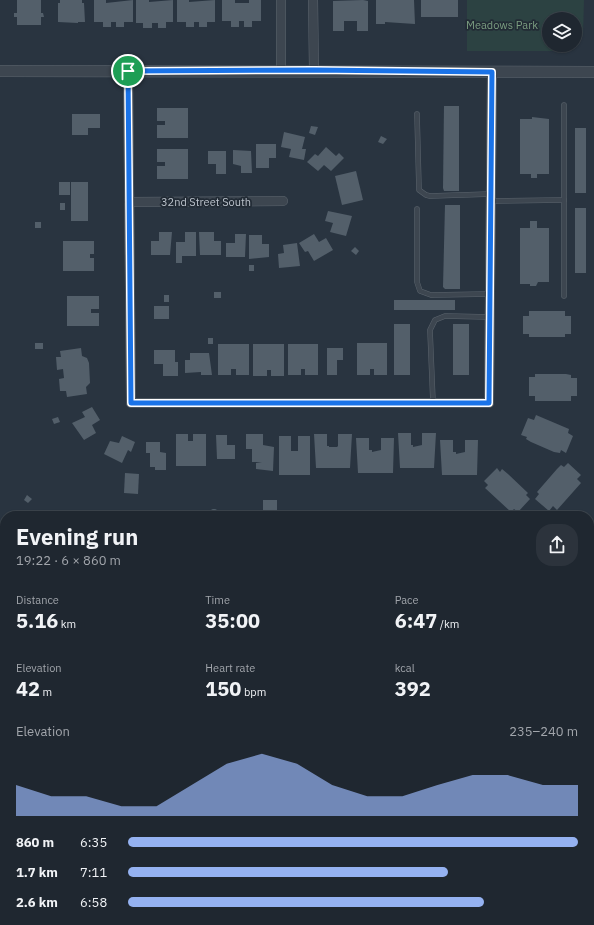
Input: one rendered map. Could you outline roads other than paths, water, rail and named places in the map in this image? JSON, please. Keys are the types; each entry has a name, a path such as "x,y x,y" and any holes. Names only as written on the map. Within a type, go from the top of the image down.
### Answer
{"street":[{"path":"281,0 281,70"},
{"path":"313,0 314,70"},
{"path":"0,71 314,70 594,72"},
{"path":"128,71 131,403 489,403 492,72"},
{"name":"32nd Street South","path":"129,202 283,201"}],"lane":[{"path":"564,105 564,296"},
{"path":"417,114 418,190 426,195 564,200"},
{"path":"417,209 417,282 420,291 431,295 490,294"},
{"path":"433,403 430,330 435,320 445,316 490,317"}],"park label":[{"name":"Meadows Park","path":"502,25"}]}
